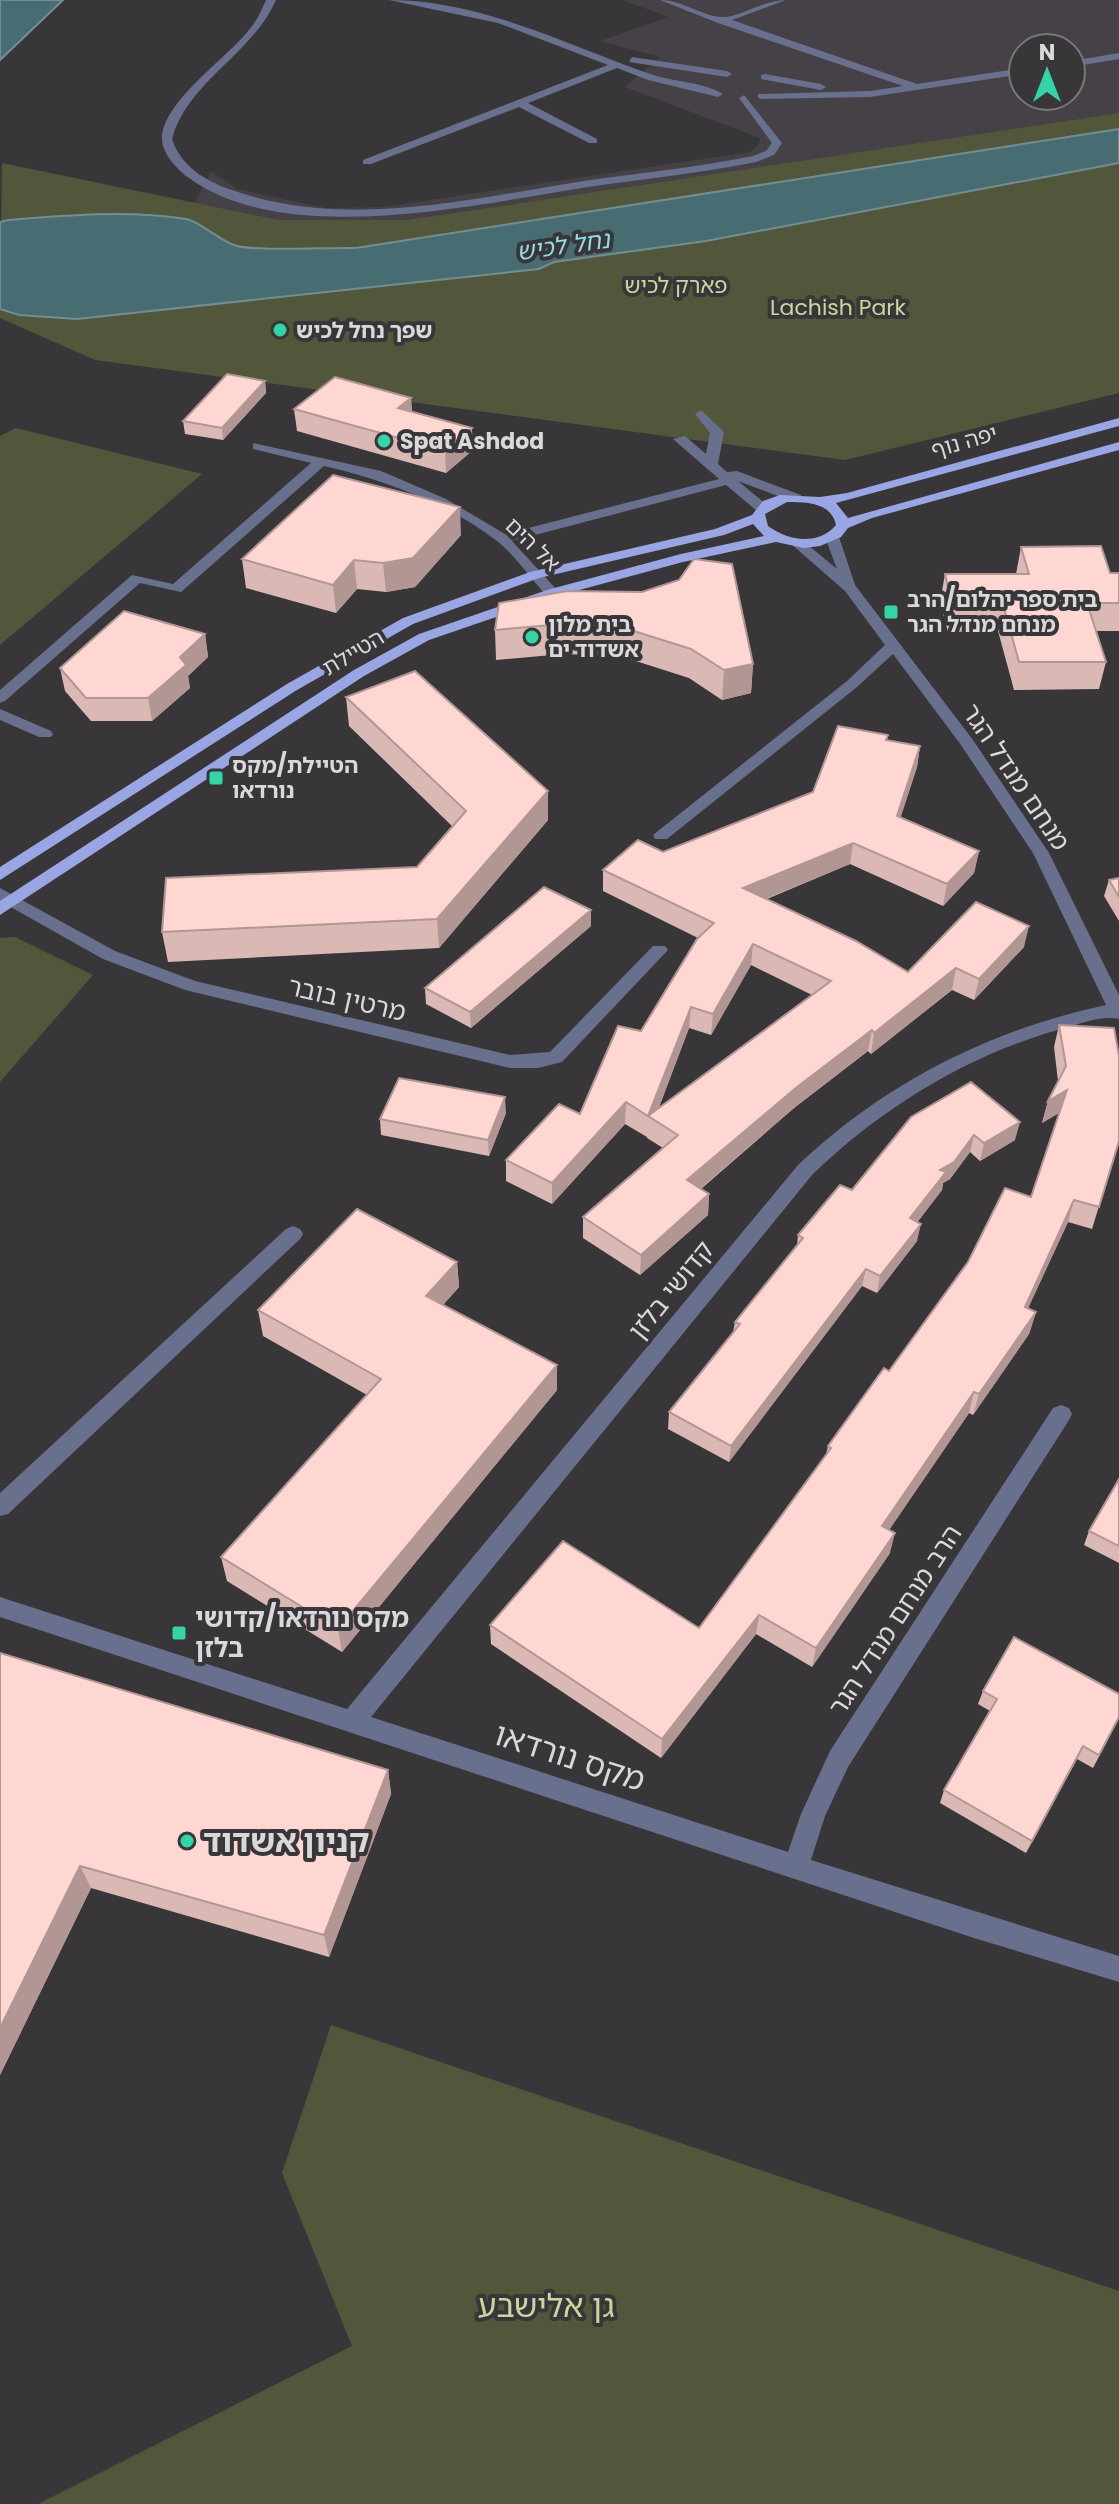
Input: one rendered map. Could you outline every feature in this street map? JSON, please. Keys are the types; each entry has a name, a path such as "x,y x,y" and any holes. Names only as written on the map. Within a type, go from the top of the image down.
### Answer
{"main road":[{"name":"יפה נוף","path":"796,498 821,501 848,497 1119,422"},
{"name":"יפה נוף","path":"843,525 867,515 1119,446"},
{"name":"הטיילת","path":"0,875 162,769 376,637 441,607 535,575 719,532 759,513 776,500 796,498"},
{"path":"759,513 761,528 776,538 797,543 832,537 843,525 839,512 821,501"},
{"name":"הטיילת","path":"4,901 392,654 460,623 552,593 694,555 776,538"}],"street":[{"path":"271,0 267,14 177,113 167,139 175,158 195,177 228,193 262,203 328,212 397,211 756,159 770,153 777,143 744,98"},
{"path":"394,0 500,21 669,83 744,98 842,96 1007,73"},
{"path":"665,0 916,87"},
{"path":"721,21 781,0"},
{"path":"561,43 631,60 732,73 709,83 709,87 718,94"},
{"path":"1087,61 1119,56"},
{"path":"367,162 631,60"},
{"path":"669,83 684,69"},
{"path":"762,96 775,87 761,76 837,89 916,87"},
{"path":"519,103 593,141"},
{"path":"701,414 717,432 711,466"},
{"path":"680,439 729,480 759,513"},
{"name":"אל הים","path":"258,446 376,474 411,488 503,539 552,593"},
{"path":"0,698 137,578 176,589 322,460"},
{"path":"711,466 796,498"},
{"path":"503,539 729,480"},
{"path":"832,537 850,588"},
{"path":"797,543 850,588"},
{"name":"מנחם מנדל הגר","path":"850,588 967,743 1041,853 1118,1010"},
{"path":"661,835 852,684 894,645"},
{"path":"0,714 45,734"},
{"name":"מרטין בובר","path":"4,901 109,955 191,986 516,1063 540,1062 556,1057 659,950"},
{"name":"קדושי בלזן","path":"352,1722 805,1170 858,1122 961,1059 1005,1040 1118,1010"},
{"path":"0,1507 293,1234"},
{"name":"הרב מנחם מנדל הגר","path":"796,1867 813,1814 839,1759 1061,1414"},
{"name":"מקס נורדאו","path":"0,1607 1119,1969"}],"shaded area":[{"path":"622,0 1119,0 1119,120 331,240 190,211 211,171 237,189 326,208 384,207 750,152 759,144 760,138 625,87 660,57 600,41 669,17"}],"green space":[{"name":"Lachish Park","path":"1119,113 1119,393 845,460 95,360 0,318 2,163 278,220 408,220"},
{"path":"16,428 202,474 0,645 0,436"},
{"path":"15,937 93,975 0,1082 0,938"},
{"name":"גן אלישבע","path":"331,2025 1119,2291 1119,2504 38,2504 352,2346 282,2173"}],"water":[{"path":"0,0 63,0 0,60"},
{"name":"נחל לכיש","path":"1119,129 1119,163 706,241 554,262 539,269 77,319 19,315 0,309 0,222 9,220 98,214 164,216 191,220 228,243 243,247 356,248"}],"building":[{"path":"227,374 265,381 222,428 183,421"},
{"path":"335,377 411,398 398,408 472,428 445,451 294,409"},
{"path":"333,475 460,507 413,558 383,563 354,560 333,585 242,559"},
{"path":"1101,546 1110,573 1119,573 1119,603 1087,603 1106,662 1019,662 1003,604 952,604 945,574 1029,574 1021,547"},
{"path":"694,559 732,564 753,664 724,670 691,649 621,627 563,624 495,630 499,603 567,591 642,592 679,580"},
{"path":"124,611 205,634 180,657 186,665 148,698 86,698 60,668"},
{"path":"415,671 548,791 437,919 162,932 166,878 417,867 466,811 346,697"},
{"path":"838,726 888,735 886,740 920,746 897,816 979,851 947,884 853,843 743,888 856,941 908,972 976,902 1029,926 979,979 956,968 874,1033 872,1030 797,1087 687,1180 709,1194 641,1255 583,1217 678,1135 648,1116 626,1102 552,1183 506,1160 559,1104 580,1114 618,1026 641,1031 697,939 714,923 603,870 638,840 663,852 813,792","holes":["753,944 831,981 648,1116 691,1007 713,1014"]},
{"path":"1119,878 1119,897 1109,880"},
{"path":"544,887 591,910 470,1012 425,988"},
{"path":"1059,1025 1114,1028 1119,1056 1119,1141 1099,1207 1074,1200 1025,1307 1036,1312 979,1394 974,1392 882,1526 895,1533 816,1648 759,1615 662,1739 490,1625 563,1541 699,1628 831,1448 828,1446 884,1368 889,1371 968,1262 1005,1188 1031,1197 1067,1090 1048,1101 1066,1066"},
{"path":"399,1078 505,1097 488,1140 380,1119"},
{"path":"971,1082 1020,1122 984,1143 974,1135 954,1162 940,1170 946,1172 910,1218 921,1224 880,1276 866,1269 731,1446 669,1412 740,1324 735,1322 803,1238 798,1235 840,1185 852,1190 911,1117"},
{"path":"357,1209 457,1262 426,1296 557,1365 338,1629 221,1557 381,1379 258,1310"},
{"path":"1119,1479 1119,1546 1089,1531"},
{"path":"1014,1637 1119,1694 1119,1717 1099,1755 1083,1746 1032,1841 944,1790 997,1699 983,1691"},
{"name":"קניון אשדוד","path":"0,1653 388,1770 324,1935 80,1866 0,2028"}],"place":[{"name":"שפך נחל לכיש","path":"280,330"},
{"name":"Spat Ashdod","path":"384,441"},
{"name":"בית ספר יהלום/הרב מנחם מנדל הגר","path":"891,612"},
{"name":"בית מלון אשדוד ים","path":"532,637"},
{"name":"הטיילת/מקס נורדאו","path":"216,778"},
{"name":"מקס נורדאו/קדושי בלזן","path":"179,1633"},
{"name":"קניון אשדוד","path":"187,1841"}],"park label":[{"name":"פארק לכיש","path":"676,285"}]}
